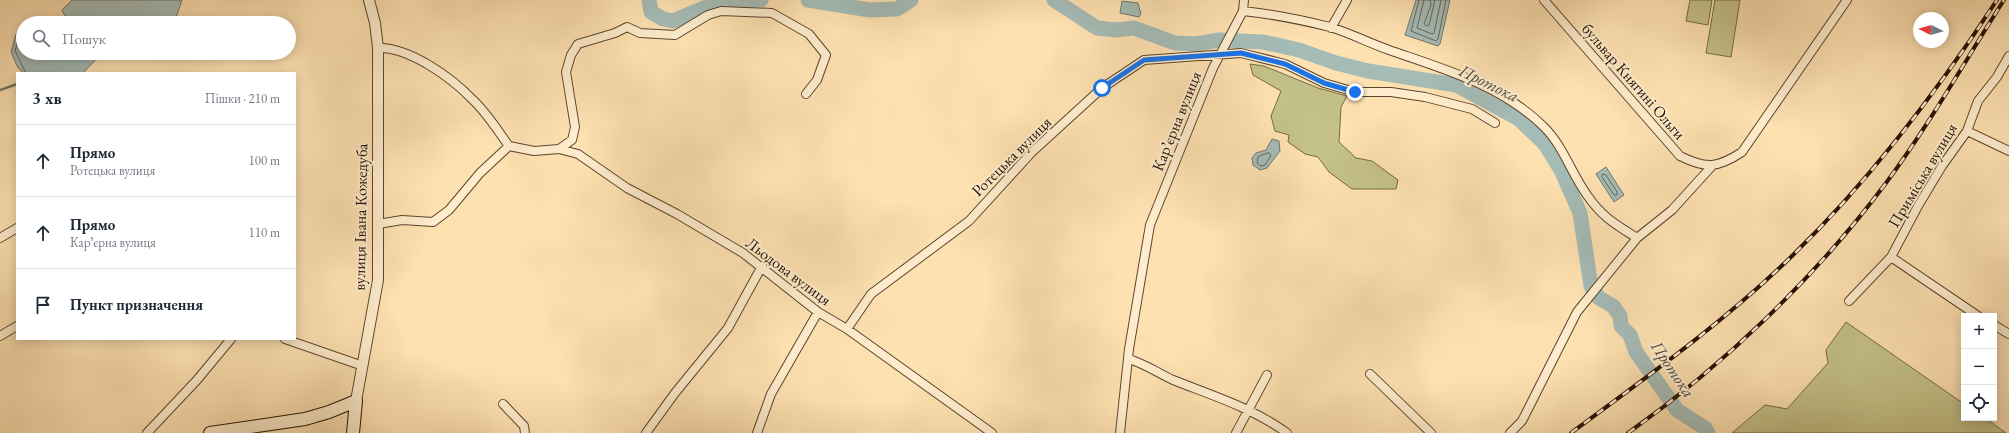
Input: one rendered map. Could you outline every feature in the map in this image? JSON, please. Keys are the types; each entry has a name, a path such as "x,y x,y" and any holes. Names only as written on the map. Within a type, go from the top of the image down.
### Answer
{"main road":[{"path":"210,433 305,419 356,402"},
{"name":"вулиця Івана Кожедуба","path":"353,433 356,402"}],"street":[{"name":"вулиця Івана Кожедуба","path":"356,402 378,280 378,48 375,23 369,0"},
{"path":"1244,0 1243,11 1264,13 1331,28 1474,80 1526,111 1544,127 1558,145 1586,195 1606,218 1637,238"},
{"path":"1331,28 1347,0"},
{"name":"бульвар Княгині Ольги","path":"1544,0 1680,156 1695,163 1712,166"},
{"path":"1510,433 1522,421 1577,312 1599,283 1637,238 1672,210 1712,166 1728,161 1742,152 1847,0"},
{"path":"559,150 572,140 575,127 566,72 571,55 578,44 615,33 626,27 640,33 675,36 708,15 721,11 772,13 808,34 826,55 817,80 806,94"},
{"name":"Карʼєрна вулиця","path":"1120,433 1129,349 1150,225 1213,68 1222,55 1243,11"},
{"path":"378,48 389,48 441,72 474,100 509,146 480,173 449,210 433,222 402,220 378,224"},
{"path":"1222,55 1241,53 1285,64 1324,83 1355,92 1391,92 1425,97 1472,109 1495,123"},
{"name":"Ротецька вулиця","path":"847,329 871,294 969,222 1032,152 1102,88 1144,60 1222,55"},
{"name":"Приміська вулиця","path":"1849,301 1891,257 1922,199 1942,166 1967,131 1978,101 1997,77 2009,56"},
{"path":"1967,131 2009,151"},
{"name":"Льодова вулиця","path":"509,146 534,151 559,150 578,154 627,188 677,214 743,253 762,266 818,312 847,329 992,433"},
{"path":"0,238 16,229"},
{"path":"1891,257 1974,313"},
{"path":"646,433 675,393 728,328 762,266"},
{"path":"757,433 771,394 818,312"},
{"path":"0,336 16,327"},
{"path":"1997,327 2009,334"},
{"path":"147,433 197,380 230,340"},
{"path":"288,340 363,366"},
{"path":"1129,359 1142,363 1171,379 1248,411 1275,424 1287,433"},
{"path":"1370,374 1431,433"},
{"path":"1236,433 1267,375"},
{"path":"503,404 524,426 525,433"}],"shaded area":[{"path":"1690,0 1712,0 1708,25 1686,21"},
{"path":"1715,0 1740,0 1731,57 1706,53"},
{"path":"1250,64 1264,66 1318,88 1347,96 1341,107 1339,142 1356,158 1372,161 1398,180 1396,189 1352,189 1329,172 1318,157 1305,154 1288,142 1289,135 1275,131 1271,116 1281,91 1253,75"},
{"path":"1846,322 1961,402 1961,421 1989,421 2006,433 1732,433 1765,405 1787,409 1828,363 1826,350"}],"water":[{"path":"72,0 182,0 176,16 65,16 62,10"},
{"path":"1416,0 1450,0 1440,44 1438,46 1405,35"},
{"path":"1122,1 1138,3 1141,14 1139,17 1120,13"},
{"path":"16,34 16,60 95,60 84,72 23,72 18,68 11,52"},
{"path":"1272,139 1279,141 1280,151 1267,168 1260,170 1253,165 1252,158 1256,153 1266,150"},
{"path":"1606,167 1624,195 1614,202 1596,174"}],"waterway":[{"name":"Протока","path":"649,0 651,12 663,19 673,21 704,8 726,3 761,0"},
{"name":"Протока","path":"808,0 870,10 897,9 911,0"},
{"name":"Протока","path":"1054,0 1097,28 1116,30 1134,28 1175,43 1196,44 1219,40 1263,42 1299,50 1336,63 1368,71 1456,85 1519,119 1545,144 1561,170 1580,213 1591,286 1599,298 1613,306 1620,316 1621,326 1630,335 1636,352 1677,410 1705,428 1708,433"},
{"path":"0,90 16,84"}],"railway":[{"path":"1571,433 1656,370 1739,304 1792,256 1821,227 1901,134 1951,68 1997,0"},
{"path":"1628,433 1664,407 1733,349 1766,318 1829,253 1902,161 1932,116 2004,0"}],"route":[{"path":"1102,88 1144,60 1241,53 1285,64 1324,83 1355,92"}]}
